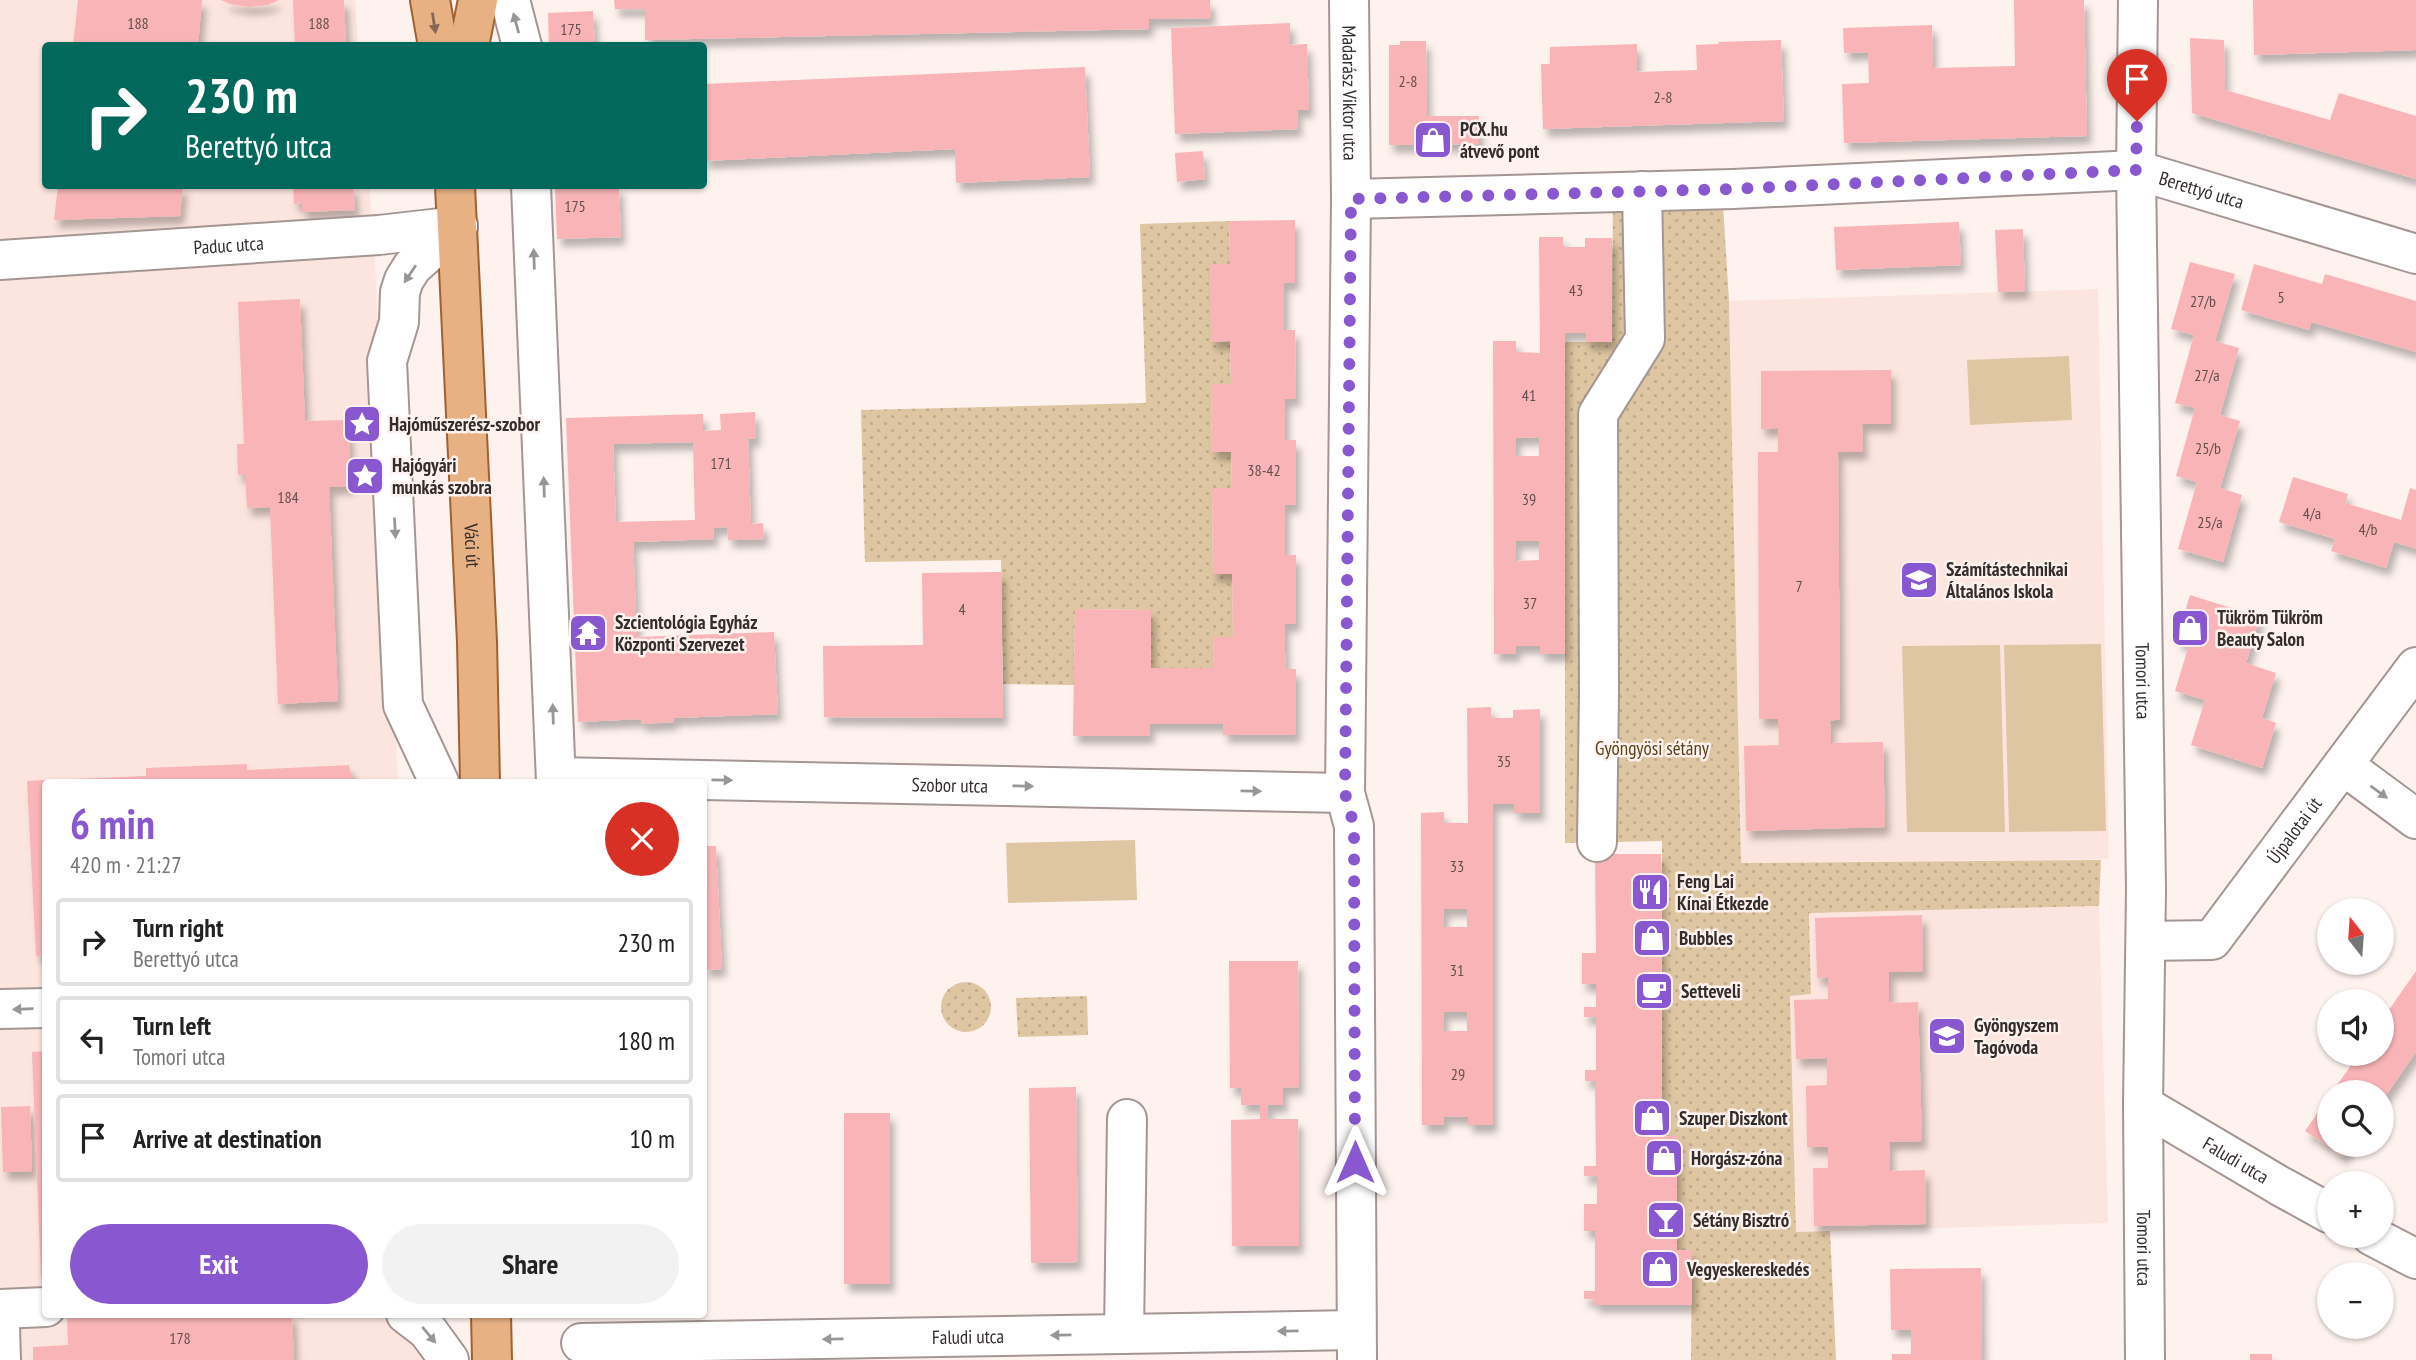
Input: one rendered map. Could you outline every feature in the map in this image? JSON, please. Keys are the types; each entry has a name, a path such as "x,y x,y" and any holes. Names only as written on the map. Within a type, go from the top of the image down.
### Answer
{"main road":[{"path":"430,0 437,42"},
{"path":"470,42 478,0"},
{"name":"Váci út","path":"455,189 477,642 480,779"},
{"path":"491,1318 492,1360"}],"street":[{"path":"510,0 521,42"},
{"name":"Madarász Viktor utca","path":"1349,0 1351,199 1345,793 1354,826 1356,1345"},
{"name":"Tomori utca","path":"2137,0 2136,170 2147,941 2143,1105 2145,1360"},
{"name":"Berettyó utca","path":"1351,199 1642,191 2136,170 2416,254"},
{"path":"531,189 556,779"},
{"path":"1597,842 1598,414 1645,339 1642,191"},
{"path":"438,779 403,705 387,361 399,321 400,292 404,280 412,267 458,226"},
{"name":"Paduc utca","path":"0,260 379,235 458,226"},
{"name":"Újpalotai út","path":"2147,941 2212,940 2416,667"},
{"path":"2343,765 2416,818"},
{"name":"Szobor utca","path":"707,782 1345,793"},
{"path":"0,1009 42,1008"},
{"name":"Faludi utca","path":"2143,1105 2317,1206"},
{"path":"1124,1334 1127,1119"},
{"path":"2394,1248 2416,1259"},
{"path":"0,1309 42,1307"},
{"path":"411,1318 428,1331 449,1360"},
{"path":"0,1327 1,1360"},
{"name":"Faludi utca","path":"581,1339 1124,1334 1356,1345"}],"shaded area":[{"path":"0,0 355,0 358,42 42,42 42,189 369,189 375,260 398,779 42,779 42,1318 423,1318 425,1360 0,1360"},
{"name":"Számítástechnikai Általános Iskola","path":"2098,289 2109,859 1741,863 1729,301"},
{"name":"Gyöngyszem Tagóvoda","path":"2099,906 2108,1223 1796,1232 1790,995 1811,994 1809,913"}],"green space":[{"name":"Gyöngyösi sétány","path":"1722,189 1729,301 1741,863 2101,860 2099,906 1809,913 1811,994 1790,996 1796,1232 1830,1231 1836,1360 1691,1360 1692,1251 1677,1250 1677,1137 1662,1136 1662,841 1565,843 1565,342 1612,342 1613,192"},
{"path":"1229,221 1230,264 1210,264 1212,342 1230,341 1231,384 1211,384 1212,452 1231,452 1232,488 1212,489 1213,574 1232,574 1233,637 1213,637 1214,668 1151,668 1151,610 1075,609 1074,685 1003,684 1001,560 865,562 861,410 1146,403 1140,224"},
{"path":"2069,356 2072,420 1970,425 1967,360"},
{"path":"2101,644 2106,831 2009,832 2004,645"},
{"path":"2000,645 2005,832 1907,832 1902,646"},
{"path":"1135,840 1137,900 1008,903 1006,843"},
{"path":"966,982 984,989 991,1007 984,1025 966,1032 948,1025 941,1007 948,989"},
{"path":"1087,996 1088,1035 1018,1037 1016,998"}],"building":[{"path":"78,0 202,0 198,42 73,42"},
{"path":"221,0 279,0 268,5 249,7"},
{"path":"293,0 344,0 346,42 295,42"},
{"path":"614,0 1210,0 1211,18 1149,19 1149,29 645,40 645,9 615,9"},
{"path":"2014,0 2084,0 2087,136 1844,143 1842,84 1869,83 1868,52 1844,53 1843,28 1932,25 1933,68 2015,66"},
{"path":"2253,0 2416,0 2416,50 2254,55"},
{"path":"593,11 595,42 549,42 548,13"},
{"path":"1290,23 1290,45 1307,44 1309,110 1297,110 1298,129 1175,134 1171,28"},
{"path":"2190,38 2224,40 2225,90 2330,120 2339,93 2416,116 2416,179 2192,113"},
{"path":"1781,40 1784,121 1543,129 1541,64 1550,64 1550,47 1637,44 1637,72 1697,70 1696,45"},
{"path":"1400,41 1426,41 1427,116 1479,116 1479,144 1389,145 1389,45 1400,45"},
{"path":"1085,67 1090,177 956,183 955,149 707,161 707,84"},
{"path":"1203,151 1205,179 1177,182 1175,153"},
{"path":"58,189 183,189 180,216 54,220"},
{"path":"293,189 353,189 355,210 302,212 302,203 294,204"},
{"path":"555,189 619,189 621,237 557,239"},
{"path":"1295,220 1295,283 1284,283 1284,330 1295,330 1296,399 1285,399 1285,440 1296,440 1296,505 1285,505 1285,555 1296,555 1296,624 1285,624 1285,653 1286,669 1296,669 1296,735 1223,735 1223,724 1150,724 1150,736 1073,736 1075,609 1151,610 1151,668 1214,668 1213,637 1233,637 1232,574 1213,574 1212,488 1232,488 1231,452 1212,452 1211,384 1231,384 1230,341 1211,342 1210,264 1230,264 1229,221"},
{"path":"1959,222 1961,265 1836,270 1834,227"},
{"path":"2023,229 2025,291 1998,292 1995,230"},
{"path":"1539,237 1563,237 1563,247 1585,247 1585,238 1612,238 1612,342 1586,342 1586,333 1565,333 1565,654 1540,654 1540,646 1516,646 1516,654 1494,654 1493,341 1516,341 1516,352 1540,353","holes":["1539,437 1539,456 1516,456 1516,438","1516,541 1539,541 1539,560 1516,561"]},
{"path":"2190,262 2235,274 2215,341 2239,348 2220,415 2240,421 2220,488 2242,495 2223,562 2178,549 2197,482 2176,476 2195,408 2175,403 2194,335 2171,329"},
{"path":"2254,264 2322,284 2325,274 2416,301 2416,352 2311,322 2309,330 2241,310"},
{"path":"300,299 305,421 348,420 351,486 329,487 338,701 278,704 270,507 247,508 245,475 238,475 237,444 244,444 238,302"},
{"path":"1891,370 1891,424 1862,424 1863,452 1838,452 1840,719 1830,721 1831,743 1883,742 1885,827 1746,831 1744,746 1779,745 1778,719 1759,719 1758,452 1778,452 1778,428 1761,429 1761,371"},
{"path":"755,412 756,439 748,439 751,524 763,523 764,539 728,540 727,527 713,528 714,539 633,542 637,637 774,632 778,714 673,718 674,722 641,724 641,719 578,722 566,418 703,414 703,431 721,430 720,414","holes":["693,442 695,520 616,522 613,444"]},
{"path":"2293,477 2348,494 2345,503 2401,520 2410,488 2416,490 2416,549 2394,542 2386,568 2331,551 2335,539 2279,522"},
{"path":"1001,572 1003,718 824,717 823,646 923,645 922,573"},
{"path":"2190,595 2260,617 2246,663 2276,673 2262,718 2276,723 2262,768 2191,745 2205,700 2175,691 2189,645 2176,641"},
{"path":"1491,707 1491,718 1513,718 1513,710 1540,709 1540,813 1514,813 1514,804 1493,804 1493,1125 1468,1125 1468,1117 1444,1116 1444,1125 1422,1125 1421,813 1444,812 1444,823 1468,823 1467,708","holes":["1444,909 1467,909 1467,927 1444,927","1444,1012 1467,1012 1467,1031 1444,1031"]},
{"path":"247,764 247,770 349,765 351,779 73,779 146,776 146,768"},
{"path":"42,780 42,955 36,956 27,781"},
{"path":"707,846 716,846 722,969 707,970"},
{"path":"1595,854 1661,854 1662,1136 1677,1136 1677,1250 1692,1250 1692,1305 1594,1305 1594,1299 1584,1299 1584,1291 1595,1291 1595,1231 1584,1231 1584,1204 1597,1204 1597,1176 1584,1176 1584,1166 1596,1166 1595,1081 1585,1081 1585,1070 1596,1070 1596,1017 1584,1017 1584,1007 1596,1007 1596,984 1582,984 1582,953 1596,953"},
{"path":"1922,915 1923,971 1889,972 1889,1003 1918,1002 1922,1141 1889,1142 1890,1171 1925,1170 1926,1224 1814,1226 1813,1168 1828,1168 1828,1147 1807,1147 1806,1086 1827,1085 1827,1058 1796,1059 1794,1000 1828,999 1828,977 1817,978 1815,918"},
{"path":"1229,961 1298,961 1299,1087 1283,1088 1283,1105 1268,1105 1268,1119 1298,1119 1299,1246 1232,1246 1231,1120 1260,1119 1260,1105 1241,1105 1241,1088 1230,1088"},
{"path":"2416,971 2416,1052 2394,1084 2394,1080 2341,1080 2350,1066 2394,1066 2394,1003"},
{"path":"42,1051 42,1277 41,1277 32,1052"},
{"path":"1076,1087 1078,1262 1031,1263 1029,1088"},
{"path":"30,1106 32,1171 3,1172 1,1107"},
{"path":"844,1113 890,1113 890,1284 844,1284"},
{"path":"2317,1114 2317,1139 2305,1131"},
{"path":"1981,1268 1982,1360 1892,1360 1892,1354 1911,1354 1911,1330 1891,1330 1890,1269"},
{"path":"67,1318 292,1318 294,1360 33,1360 33,1347 68,1345"},
{"path":"2250,1354 2272,1354 2272,1360 2250,1360"}],"place":[{"name":"PCX.hu átvevő pont","path":"1433,140"},
{"name":"Hajóműszerész-szobor","path":"362,424"},
{"name":"Hajógyári munkás szobra","path":"365,476"},
{"name":"Számítástechnikai Általános Iskola","path":"1919,580"},
{"name":"Tükröm Tükröm Beauty Salon","path":"2190,628"},
{"name":"Szcientológia Egyház Központi Szervezet","path":"588,633"},
{"name":"Feng Lai Kínai Étkezde","path":"1650,892"},
{"name":"Bubbles","path":"1652,938"},
{"name":"Setteveli","path":"1654,991"},
{"name":"Gyöngyszem Tagóvoda","path":"1947,1036"},
{"name":"Szuper Diszkont","path":"1652,1118"},
{"name":"Horgász-zóna","path":"1664,1158"},
{"name":"Sétány Bisztró","path":"1666,1220"},
{"name":"Vegyeskereskedés","path":"1660,1269"}],"route":[{"path":"1355,1162 1354,826 1345,793 1351,199 1733,189 2136,170 2137,121"}]}
